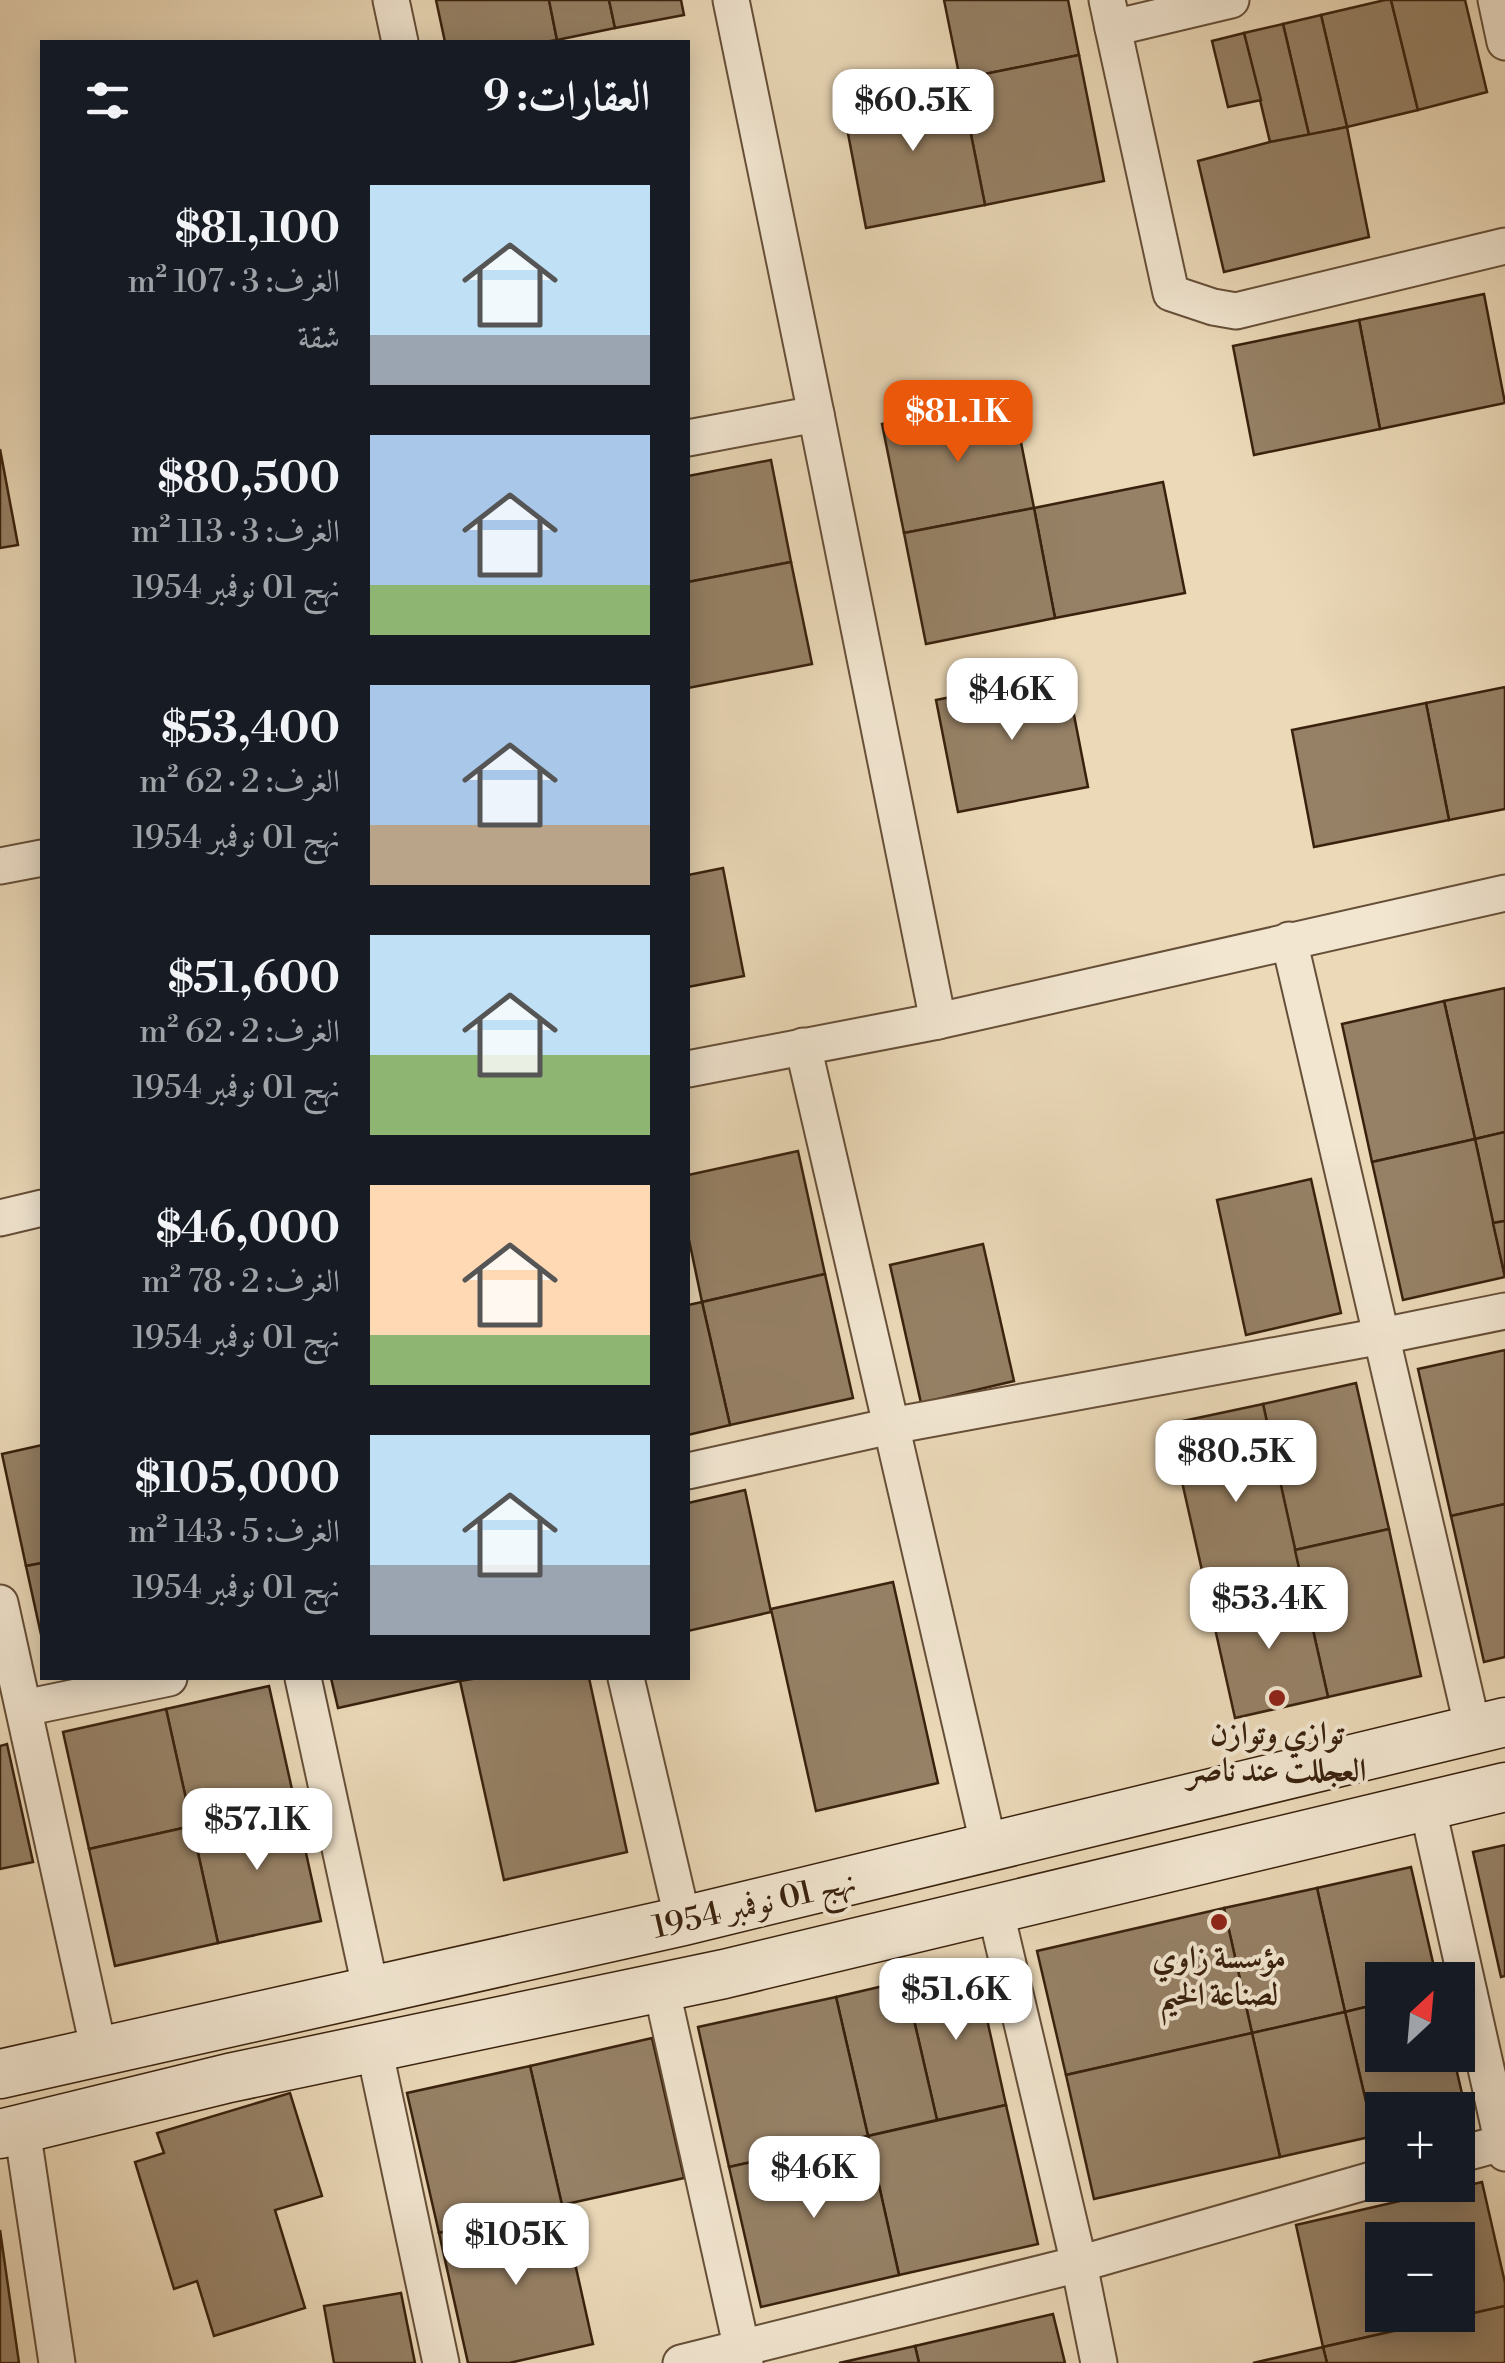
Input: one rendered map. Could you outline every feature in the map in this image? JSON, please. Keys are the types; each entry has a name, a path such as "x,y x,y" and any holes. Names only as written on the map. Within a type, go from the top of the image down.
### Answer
{"main road":[{"name":"نهج 01 نوفمبر 1954","path":"0,2074 683,1922 1489,1725"},
{"name":"نهج 01 نوفمبر 1954","path":"11,2131 229,2078 661,1987 1505,1787"}],"street":[{"path":"391,0 400,40"},
{"path":"731,0 938,1021"},
{"path":"1232,0 1110,14 1172,293 1236,312 1505,246"},
{"path":"1496,0 1505,42"},
{"path":"690,438 816,414"},
{"path":"0,866 40,858"},
{"path":"690,1068 938,1021 1505,892"},
{"path":"1289,940 1382,1336 1489,1725"},
{"path":"803,1046 989,1847"},
{"path":"0,1218 40,1208"},
{"path":"690,1471 891,1426 1505,1311"},
{"path":"0,1603 100,2051"},
{"path":"24,1708 160,1680"},
{"path":"303,1680 371,1991"},
{"path":"626,1680 683,1922"},
{"path":"1427,1805 1504,2146 1475,2152"},
{"path":"996,1909 1099,2363"},
{"path":"661,1987 743,2356"},
{"path":"374,2048 441,2363"},
{"path":"11,2131 58,2363"},
{"path":"682,2363 743,2356 1365,2182"}],"building":[{"path":"436,0 549,0 557,40 445,40"},
{"path":"549,0 609,0 615,28 557,40"},
{"path":"609,0 681,0 684,15 615,28"},
{"path":"944,0 1068,0 1079,55 960,79"},
{"path":"1391,0 1418,110 1347,127 1321,15"},
{"path":"1391,0 1465,0 1487,92 1418,110"},
{"path":"1321,15 1347,127 1309,135 1283,24"},
{"path":"1283,24 1309,135 1270,142 1244,33"},
{"path":"1244,33 1261,100 1228,107 1212,41"},
{"path":"1079,55 1104,181 985,205 960,79"},
{"path":"960,79 985,205 866,228 842,102"},
{"path":"1347,127 1369,237 1224,272 1198,161"},
{"path":"1484,294 1505,403 1380,429 1359,320"},
{"path":"1359,320 1380,429 1254,455 1233,346"},
{"path":"1012,397 1034,508 904,533 882,424"},
{"path":"0,449 18,545 0,548"},
{"path":"771,460 791,562 690,582 690,476"},
{"path":"1163,482 1185,593 1055,618 1034,508"},
{"path":"1034,508 1055,618 926,644 904,533"},
{"path":"791,562 812,664 690,688 690,582"},
{"path":"1066,674 1088,787 958,812 936,700"},
{"path":"1505,687 1505,809 1449,820 1426,703"},
{"path":"1426,703 1449,820 1314,847 1292,730"},
{"path":"723,868 744,976 690,987 690,875"},
{"path":"1505,988 1505,1132 1475,1139 1444,1001"},
{"path":"1444,1001 1475,1139 1372,1162 1342,1024"},
{"path":"1505,1132 1505,1221 1493,1223 1475,1139"},
{"path":"1475,1139 1505,1277 1403,1300 1372,1162"},
{"path":"798,1151 825,1274 702,1302 690,1245 690,1175"},
{"path":"1311,1179 1341,1313 1246,1335 1217,1200"},
{"path":"1505,1221 1505,1277 1493,1223"},
{"path":"983,1244 1014,1381 921,1403 890,1265"},
{"path":"825,1274 853,1398 730,1425 702,1302"},
{"path":"702,1302 730,1425 690,1435 690,1305"},
{"path":"1505,1350 1505,1504 1451,1516 1418,1369"},
{"path":"1356,1383 1389,1529 1295,1550 1263,1404"},
{"path":"1263,1404 1303,1585 1210,1606 1169,1424"},
{"path":"40,1445 40,1563 26,1566 2,1454"},
{"path":"745,1490 771,1612 690,1631 690,1503"},
{"path":"1505,1504 1505,1657 1484,1662 1451,1516"},
{"path":"1389,1529 1421,1676 1328,1697 1295,1550"},
{"path":"40,1563 40,1630 26,1566"},
{"path":"893,1582 938,1783 816,1811 771,1609"},
{"path":"1303,1585 1328,1697 1235,1718 1210,1606"},
{"path":"331,1680 460,1680 460,1681 338,1708"},
{"path":"589,1680 627,1852 504,1880 460,1681"},
{"path":"269,1686 295,1803 192,1826 166,1709"},
{"path":"166,1709 192,1826 89,1849 63,1732"},
{"path":"7,1744 33,1862 0,1869 0,1746"},
{"path":"295,1803 321,1921 218,1943 192,1826"},
{"path":"192,1826 218,1943 115,1966 89,1849"},
{"path":"1505,1845 1505,1976 1501,1977 1473,1852"},
{"path":"1411,1867 1433,1962 1365,1962 1365,2007 1345,2012 1317,1888"},
{"path":"1317,1888 1345,2012 1252,2033 1224,1908"},
{"path":"1224,1908 1252,2033 1066,2075 1037,1951"},
{"path":"975,1965 1006,2105 937,2120 905,1981"},
{"path":"905,1981 937,2120 868,2136 836,1997"},
{"path":"836,1997 868,2136 729,2167 698,2027"},
{"path":"1365,2007 1365,2072 1457,2072 1462,2092 1365,2092 1365,2098 1345,2012"},
{"path":"1345,2012 1365,2098 1365,2138 1280,2157 1252,2033"},
{"path":"1252,2033 1280,2157 1094,2199 1066,2075"},
{"path":"652,2038 684,2178 562,2205 530,2066"},
{"path":"530,2066 562,2205 439,2233 407,2093"},
{"path":"290,2093 322,2196 275,2210 305,2308 214,2336 197,2281 174,2289 135,2162 164,2153 157,2133"},
{"path":"1006,2105 1038,2244 899,2275 868,2136"},
{"path":"868,2136 899,2275 761,2307 729,2167"},
{"path":"1482,2182 1505,2283 1505,2306 1475,2313 1475,2222 1365,2222 1365,2332 1390,2332 1323,2347 1296,2225 1395,2202 1475,2202 1475,2184"},
{"path":"562,2205 593,2344 509,2363 468,2363 439,2233"},
{"path":"0,2230 19,2363 0,2363"},
{"path":"401,2293 415,2363 334,2363 324,2306"},
{"path":"1505,2306 1505,2363 1327,2363 1323,2347 1390,2332 1475,2332 1475,2313"},
{"path":"1053,2314 1065,2363 919,2363 915,2346"},
{"path":"915,2346 919,2363 839,2363"},
{"path":"1323,2347 1327,2363 1253,2363"}],"place":[{"name":"توازي وتوازن العجللت عند ناصر","path":"1277,1698"},
{"name":"مؤسسة زاوي لصناعة الخيم","path":"1219,1922"}]}
